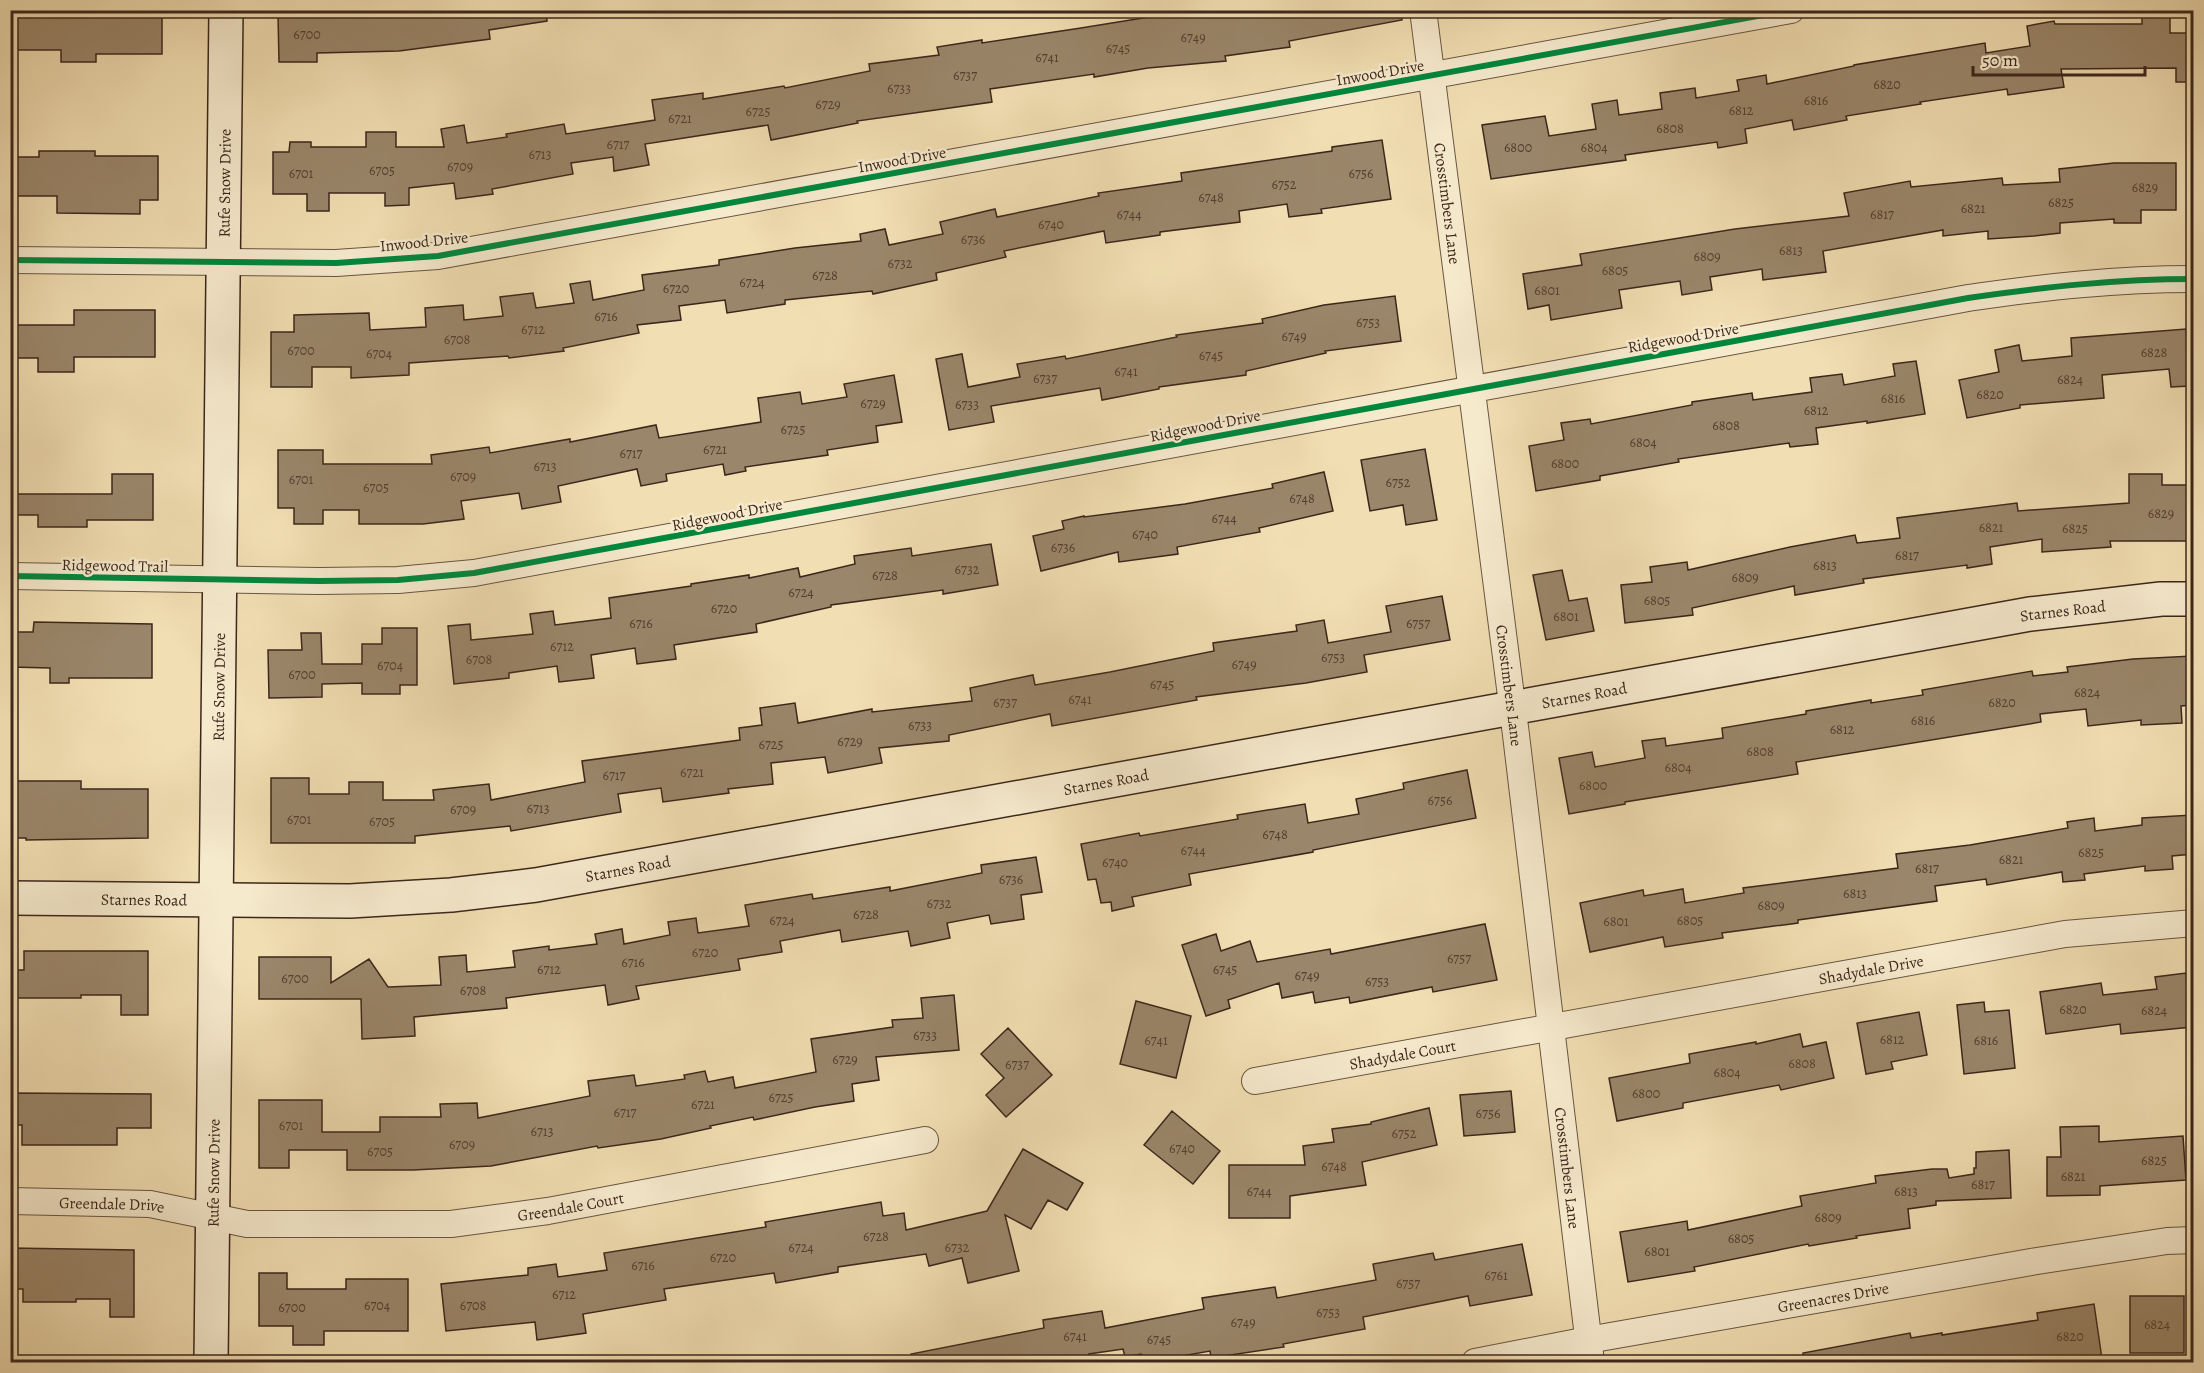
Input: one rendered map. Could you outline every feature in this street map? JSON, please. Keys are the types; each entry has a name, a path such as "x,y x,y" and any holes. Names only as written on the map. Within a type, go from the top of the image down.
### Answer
{"main road":[{"name":"Rufe Snow Drive","path":"211,1362 226,10"},
{"name":"Starnes Road","path":"10,898 350,901 451,895 536,885 2030,614 2161,599 2193,599"}],"street":[{"name":"Crosstimbers Lane","path":"1422,10 1512,708 1589,1351"},
{"name":"Inwood Drive","path":"10,260 336,263 438,256 1791,10"},
{"name":"Ridgewood Drive","path":"220,580 398,580 474,573 1968,298 2049,286 2131,279 2193,279"},
{"name":"Ridgewood Trail","path":"10,576 220,580"},
{"name":"Shadydale Drive","path":"1549,1027 2065,934 2193,923"},
{"name":"Shadydale Court","path":"1255,1081 1549,1027"},
{"name":"Greendale Court","path":"213,1217 247,1224 451,1224 548,1211 925,1140"},
{"name":"Greendale Drive","path":"10,1201 150,1204 213,1217"},
{"name":"Greenacres Drive","path":"1475,1362 1589,1351 2037,1261 2193,1239"}],"building":[{"path":"10,10 162,10 162,54 96,54 96,62 61,62 61,50 10,50"},
{"path":"315,10 546,10 547,21 489,30 490,39 399,51 317,53 317,62 279,62 278,15 315,15"},
{"path":"1188,10 1401,10 1402,20 1289,41 1290,47 1225,56 1226,61 1148,68 1094,77 1094,74 990,89 992,102 857,121 858,123 771,140 768,125 645,144 649,165 614,171 613,157 571,163 573,174 492,189 493,194 456,199 454,183 409,188 409,205 385,206 385,193 329,193 329,211 307,211 307,194 273,194 273,152 289,152 290,142 311,142 311,147 366,147 366,132 396,132 396,147 444,147 441,129 464,125 467,143 507,137 506,134 564,124 566,134 655,120 652,100 703,93 703,99 784,86 785,88 870,71 869,64 939,55 937,47 982,40 982,43"},
{"path":"2142,17 2170,17 2170,33 2193,33 2193,82 2176,82 2176,68 2061,69 2064,87 2008,95 2007,89 1920,102 1921,104 1846,116 1847,120 1794,130 1792,120 1745,129 1747,143 1718,148 1717,142 1625,155 1626,160 1491,179 1482,125 1545,116 1549,136 1596,129 1592,104 1617,100 1619,115 1662,109 1660,93 1695,88 1696,98 1739,91 1737,80 1766,75 1767,84 1854,65 1985,43 1986,53 2030,46 2027,26 2054,21 2055,24 2142,24"},
{"path":"1382,140 1391,199 1321,209 1322,213 1289,217 1287,204 1239,211 1240,222 1160,232 1160,235 1106,243 1104,231 1004,251 1006,257 936,273 937,280 873,294 872,291 785,300 785,304 727,313 725,300 679,306 681,320 637,325 639,333 563,348 564,351 509,358 508,356 409,363 409,375 351,378 351,367 312,367 312,387 271,387 271,332 294,332 294,315 369,313 370,330 426,327 425,308 463,305 464,320 503,316 500,297 533,293 536,308 574,303 570,284 590,281 593,300 644,290 642,275 719,265 719,260 795,248 861,241 860,234 885,229 889,245 943,234 940,222 995,209 997,217 1099,196 1098,193 1182,181 1181,173 1332,151 1332,147"},
{"path":"39,151 95,151 95,156 158,156 158,200 140,200 140,214 57,213 57,196 10,196 10,157 39,157"},
{"path":"2114,163 2176,163 2176,210 2141,210 2141,223 2114,223 2114,219 2060,223 2060,233 2034,236 1988,239 1988,231 1943,236 1943,230 1823,251 1826,272 1763,280 1762,269 1710,277 1712,290 1682,295 1680,281 1619,290 1622,308 1551,320 1549,305 1528,309 1523,274 1582,265 1580,254 1735,229 1849,216 1844,193 1910,181 1911,187 2002,178 2003,185 2060,182 2059,169"},
{"path":"1395,296 1401,341 1325,351 1326,353 1246,371 1246,375 1159,387 1159,389 1102,400 1100,388 991,406 994,422 949,430 936,359 962,354 968,387 1020,377 1017,364 1065,356 1066,359 1177,337 1176,335 1263,323 1262,319 1324,305"},
{"path":"74,310 155,310 155,357 74,357 74,372 38,372 38,358 10,358 10,325 74,325"},
{"path":"2186,329 2190,386 2171,387 2169,369 2102,375 2104,398 2020,405 2020,408 1967,418 1959,380 1999,372 1995,350 2019,345 2022,361 2072,356 2071,338"},
{"path":"1916,361 1925,414 1816,428 1818,444 1790,447 1789,443 1678,459 1679,462 1600,476 1600,480 1536,491 1529,446 1564,440 1561,423 1590,419 1591,424 1692,405 1692,402 1752,393 1753,400 1812,392 1810,378 1842,374 1844,385 1895,376 1893,364"},
{"path":"894,375 902,422 876,426 878,442 827,450 828,455 745,467 746,471 725,475 723,464 666,474 667,481 641,486 637,469 558,486 561,502 522,509 519,493 461,501 464,519 423,524 359,524 359,510 323,510 323,524 294,524 294,508 278,508 278,450 323,450 323,464 432,464 431,455 489,447 490,453 570,439 570,442 656,425 659,438 761,422 758,398 800,392 802,404 847,397 844,384"},
{"path":"1425,449 1437,520 1406,525 1403,505 1370,511 1361,460"},
{"path":"1324,472 1333,511 1259,528 1260,532 1177,547 1178,554 1119,562 1118,552 1041,571 1033,536 1064,529 1062,521 1084,516 1185,504 1273,488 1272,484"},
{"path":"112,474 153,474 153,520 87,520 87,527 38,527 38,515 10,515 10,494 112,494"},
{"path":"2129,474 2162,474 2162,485 2193,485 2193,541 2110,541 2111,547 2042,552 2042,539 1990,547 1992,564 1967,568 1967,565 1863,579 1864,583 1795,595 1794,586 1692,608 1693,615 1625,623 1621,585 1652,582 1650,567 1687,562 1688,570 1855,535 1857,543 1900,538 1897,518 2017,503 2018,511 2129,503"},
{"path":"991,544 998,585 943,594 943,590 831,605 831,607 756,624 757,632 674,645 676,659 637,664 635,648 591,655 594,678 559,682 557,666 509,673 509,678 454,684 448,626 470,624 471,640 533,634 530,614 553,611 555,625 611,618 609,598 749,575 749,578 798,568 800,577 855,564 854,556 911,548 912,556"},
{"path":"1562,570 1569,601 1587,598 1594,631 1546,640 1533,575"},
{"path":"1442,596 1450,640 1364,655 1367,672 1306,683 1196,697 1197,700 1052,726 1050,714 949,735 949,741 879,748 882,763 828,773 825,757 771,763 773,784 728,789 729,793 663,802 661,788 618,794 621,812 511,831 510,826 415,836 415,843 271,843 271,778 309,778 309,794 349,794 349,782 383,782 383,800 434,800 433,790 489,784 491,800 585,782 582,761 740,740 739,728 762,725 760,708 795,703 798,723 872,709 872,712 972,701 970,688 1033,675 1035,685 1110,672 1214,651 1213,643 1297,631 1296,625 1324,620 1328,643 1391,632 1386,606"},
{"path":"34,622 152,624 152,678 69,678 69,683 50,683 50,668 10,667 10,632 33,632"},
{"path":"382,628 417,628 417,685 400,685 400,694 362,694 362,683 322,684 322,697 269,698 268,650 302,650 301,633 321,633 322,664 362,664 362,644 382,644"},
{"path":"2193,656 2193,705 2181,706 2182,723 2141,725 2141,720 2088,726 2086,709 2040,714 2041,722 1796,762 1798,774 1625,802 1625,804 1569,814 1559,758 1592,752 1595,767 1645,758 1642,741 1665,738 1666,746 1723,738 1722,728 1871,700 1871,703 1923,695 1922,690 2032,671 2033,676 2068,672 2067,667 2133,659"},
{"path":"1467,770 1476,818 1313,850 1313,852 1189,874 1191,885 1132,897 1134,906 1112,911 1111,902 1101,903 1096,879 1088,880 1081,844 1238,819 1237,815 1305,804 1308,823 1359,814 1356,799 1404,789 1403,783"},
{"path":"10,781 81,781 81,789 148,789 148,838 26,840 26,838 10,838"},
{"path":"2193,815 2193,854 2172,856 2173,869 2145,871 2145,866 2084,874 2085,880 2063,882 2062,872 1987,885 1986,879 1935,886 1937,901 1798,920 1798,923 1722,933 1723,938 1665,947 1663,937 1590,952 1580,903 1643,890 1644,896 1683,889 1685,903 1744,893 1743,888 1898,868 1896,854 1970,845 2068,828 2067,822 2094,818 2095,831 2142,825 2142,818"},
{"path":"1036,857 1042,892 1021,895 1024,919 991,924 989,915 947,923 950,938 911,946 908,931 842,942 840,930 780,941 782,952 738,959 740,970 636,986 639,999 608,1005 605,985 506,998 507,1008 414,1017 415,1036 362,1039 361,999 259,999 259,957 331,957 331,983 369,959 388,987 441,985 439,957 466,955 467,972 515,967 513,951 549,946 549,950 597,944 595,934 622,929 624,944 670,935 668,922 696,918 698,933 749,926 745,905 812,894 813,899 890,887 890,891 982,873 981,865"},
{"path":"1485,924 1497,980 1433,992 1432,987 1350,1003 1349,997 1315,1003 1313,992 1282,998 1279,983 1228,1000 1230,1008 1206,1016 1182,945 1216,934 1221,951 1250,941 1257,962 1330,949 1331,954"},
{"path":"24,951 148,951 148,1015 121,1015 121,995 81,995 81,998 10,998 10,970 24,970"},
{"path":"2186,973 2192,1027 2121,1034 2120,1024 2046,1034 2040,992 2101,983 2103,995 2157,989 2155,977"},
{"path":"954,995 959,1050 876,1057 879,1080 852,1084 854,1101 754,1120 753,1117 661,1139 598,1148 597,1146 491,1166 413,1170 347,1170 347,1150 289,1150 289,1168 259,1168 259,1100 322,1100 322,1132 380,1132 380,1117 441,1117 440,1104 477,1103 478,1118 590,1096 588,1081 634,1075 636,1086 685,1079 684,1075 705,1071 708,1082 733,1077 735,1088 816,1072 811,1039 893,1027 892,1020 923,1018 921,998"},
{"path":"1136,1001 1191,1016 1176,1078 1120,1064"},
{"path":"1984,1002 1985,1012 2009,1010 2015,1068 1964,1074 1957,1005"},
{"path":"1919,1012 1927,1055 1891,1062 1893,1069 1866,1074 1857,1023"},
{"path":"1008,1028 1052,1075 1006,1117 986,1095 1004,1078 981,1054"},
{"path":"1800,1034 1803,1047 1826,1042 1834,1078 1781,1090 1779,1085 1683,1103 1683,1108 1617,1121 1609,1078 1690,1063 1689,1054 1756,1042 1756,1044"},
{"path":"1511,1091 1515,1132 1464,1136 1460,1095"},
{"path":"10,1093 151,1094 151,1128 117,1128 117,1145 22,1145 22,1125 10,1125"},
{"path":"1429,1108 1437,1145 1362,1162 1366,1185 1290,1196 1290,1218 1229,1218 1229,1165 1305,1165 1303,1146 1334,1142 1332,1129 1371,1124 1371,1122"},
{"path":"1172,1111 1220,1151 1193,1184 1144,1145"},
{"path":"2099,1126 2099,1142 2183,1136 2186,1180 2100,1186 2100,1195 2047,1196 2047,1157 2061,1157 2060,1127"},
{"path":"1023,1149 1083,1183 1067,1210 1048,1200 1031,1229 1005,1215 1019,1271 968,1283 962,1258 929,1266 926,1254 838,1267 838,1272 776,1283 774,1273 664,1289 666,1300 583,1314 586,1333 537,1340 535,1322 446,1331 441,1284 528,1275 528,1268 556,1264 558,1277 607,1270 604,1253 766,1227 765,1222 881,1202 883,1216 904,1213 906,1230 987,1211"},
{"path":"2009,1150 2011,1198 1936,1201 1936,1205 1908,1209 1910,1228 1809,1246 1808,1244 1694,1267 1695,1271 1628,1282 1620,1232 1687,1221 1688,1230 1802,1206 1800,1196 1876,1183 1875,1176 1932,1169 1947,1169 1949,1178 1974,1174 1976,1152"},
{"path":"1522,1244 1532,1295 1470,1306 1468,1296 1363,1317 1365,1329 1283,1344 1284,1347 1211,1358 1210,1351 1147,1362 1143,1362 1141,1354 1125,1357 1123,1349 1089,1354 1090,1362 912,1362 911,1354 1044,1328 1043,1320 1102,1311 1105,1328 1204,1309 1202,1298 1275,1287 1277,1298 1376,1280 1373,1264 1433,1253 1435,1260"},
{"path":"10,1248 134,1250 134,1317 110,1317 110,1299 76,1299 76,1302 23,1302 23,1289 10,1289"},
{"path":"259,1273 287,1273 287,1289 346,1289 346,1279 408,1279 408,1331 324,1331 324,1345 293,1345 293,1326 259,1326"},
{"path":"2130,1296 2184,1296 2184,1353 2130,1353"},
{"path":"2094,1304 2102,1359 2078,1362 1804,1362 1803,1353 1910,1333 1911,1338 1942,1333 1942,1335 2038,1320 2037,1313"}],"cycle path":[{"path":"10,260 336,263 438,256 1791,10"},
{"path":"10,576 319,581 398,580 474,573 1968,298 2080,284 2194,279"}]}
